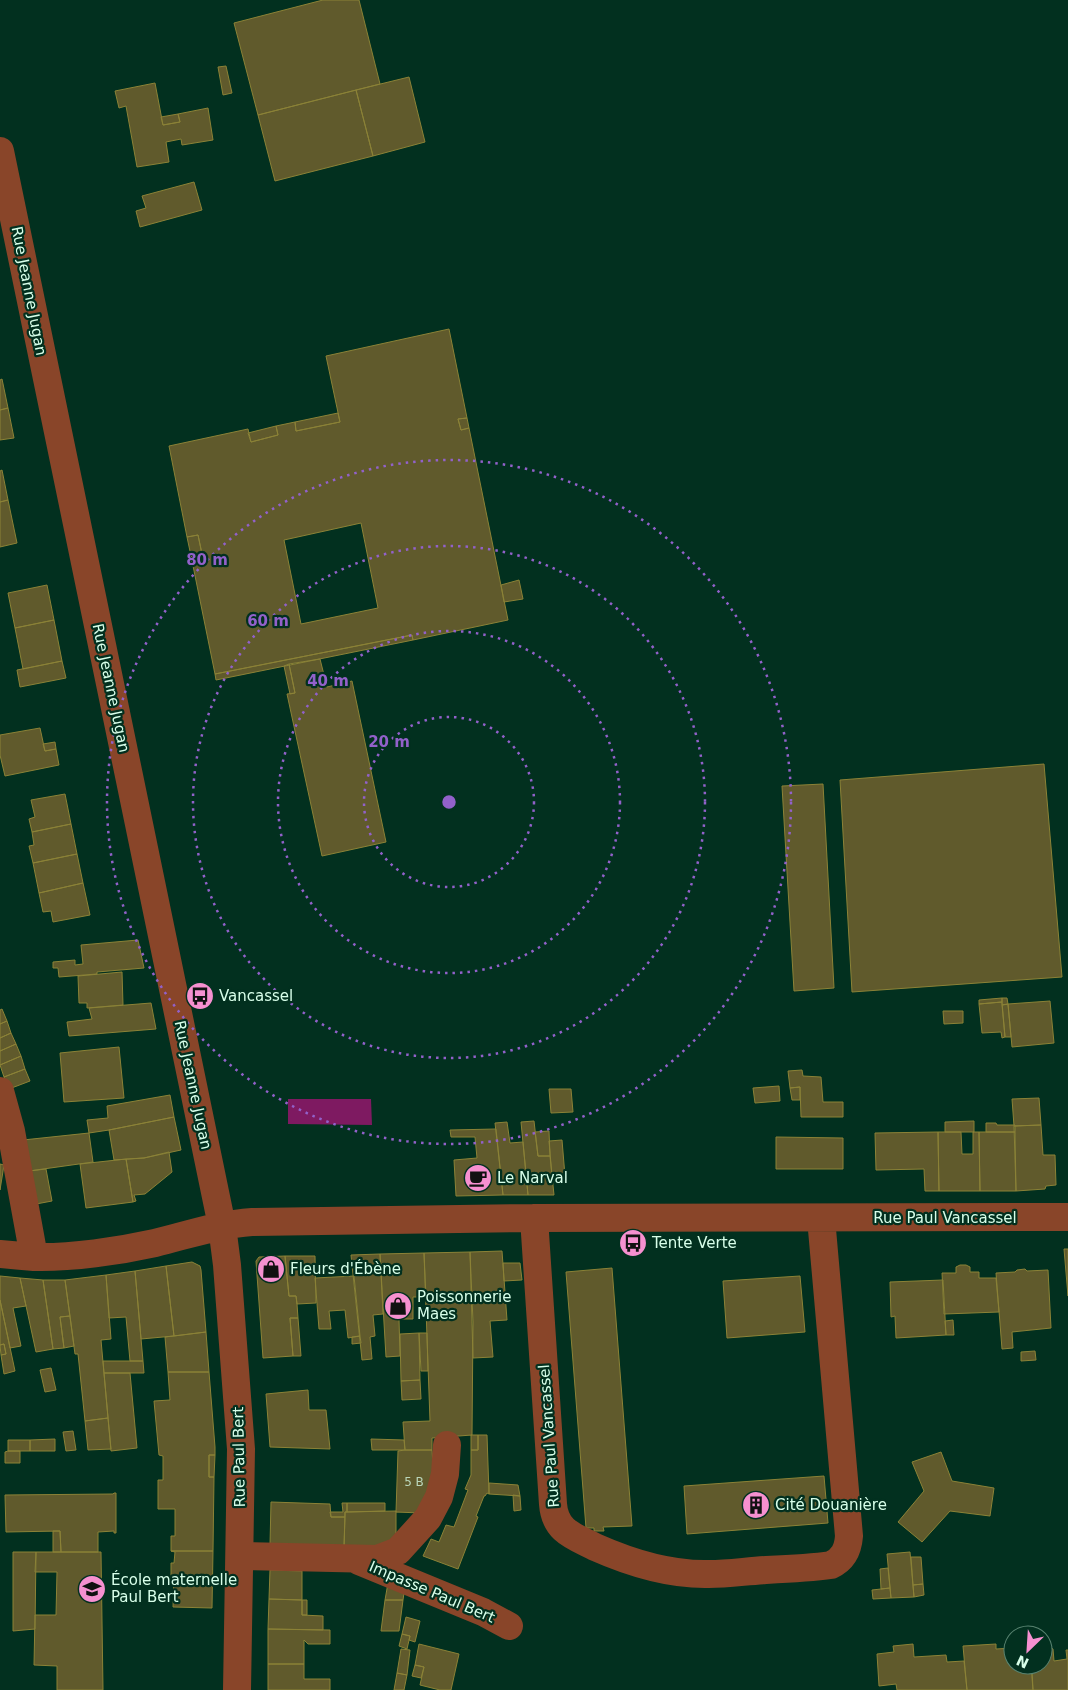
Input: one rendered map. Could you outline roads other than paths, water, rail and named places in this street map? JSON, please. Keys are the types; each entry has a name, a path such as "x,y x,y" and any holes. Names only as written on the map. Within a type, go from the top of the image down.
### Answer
{"street":[{"name":"Rue Jeanne Jugan","path":"0,150 222,1226"},
{"path":"0,1091 11,1131 34,1256"},
{"name":"Rue Paul Vancassel","path":"0,1254 66,1256 144,1245 237,1223 271,1221 534,1218 1068,1217"},
{"name":"Rue Paul Vancassel","path":"534,1218 553,1504 556,1519 570,1534 618,1557 660,1570 708,1574 831,1565 842,1558 849,1544 821,1218"},
{"name":"Rue Paul Bert","path":"222,1226 227,1265 241,1449 237,1690"},
{"name":"Impasse Paul Bert","path":"240,1556 355,1560 377,1559 398,1551 428,1518 439,1497 447,1445"},
{"name":"Impasse Paul Bert","path":"355,1560 483,1612 509,1626"}],"place":[{"name":"Vancassel","path":"200,996"},
{"name":"Le Narval","path":"478,1178"},
{"name":"Tente Verte","path":"633,1243"},
{"name":"Fleurs d'Ébène","path":"271,1269"},
{"name":"Poissonnerie Maes","path":"398,1306"},
{"name":"Cité Douanière","path":"756,1505"},
{"name":"École maternelle Paul Bert","path":"92,1589"}]}
